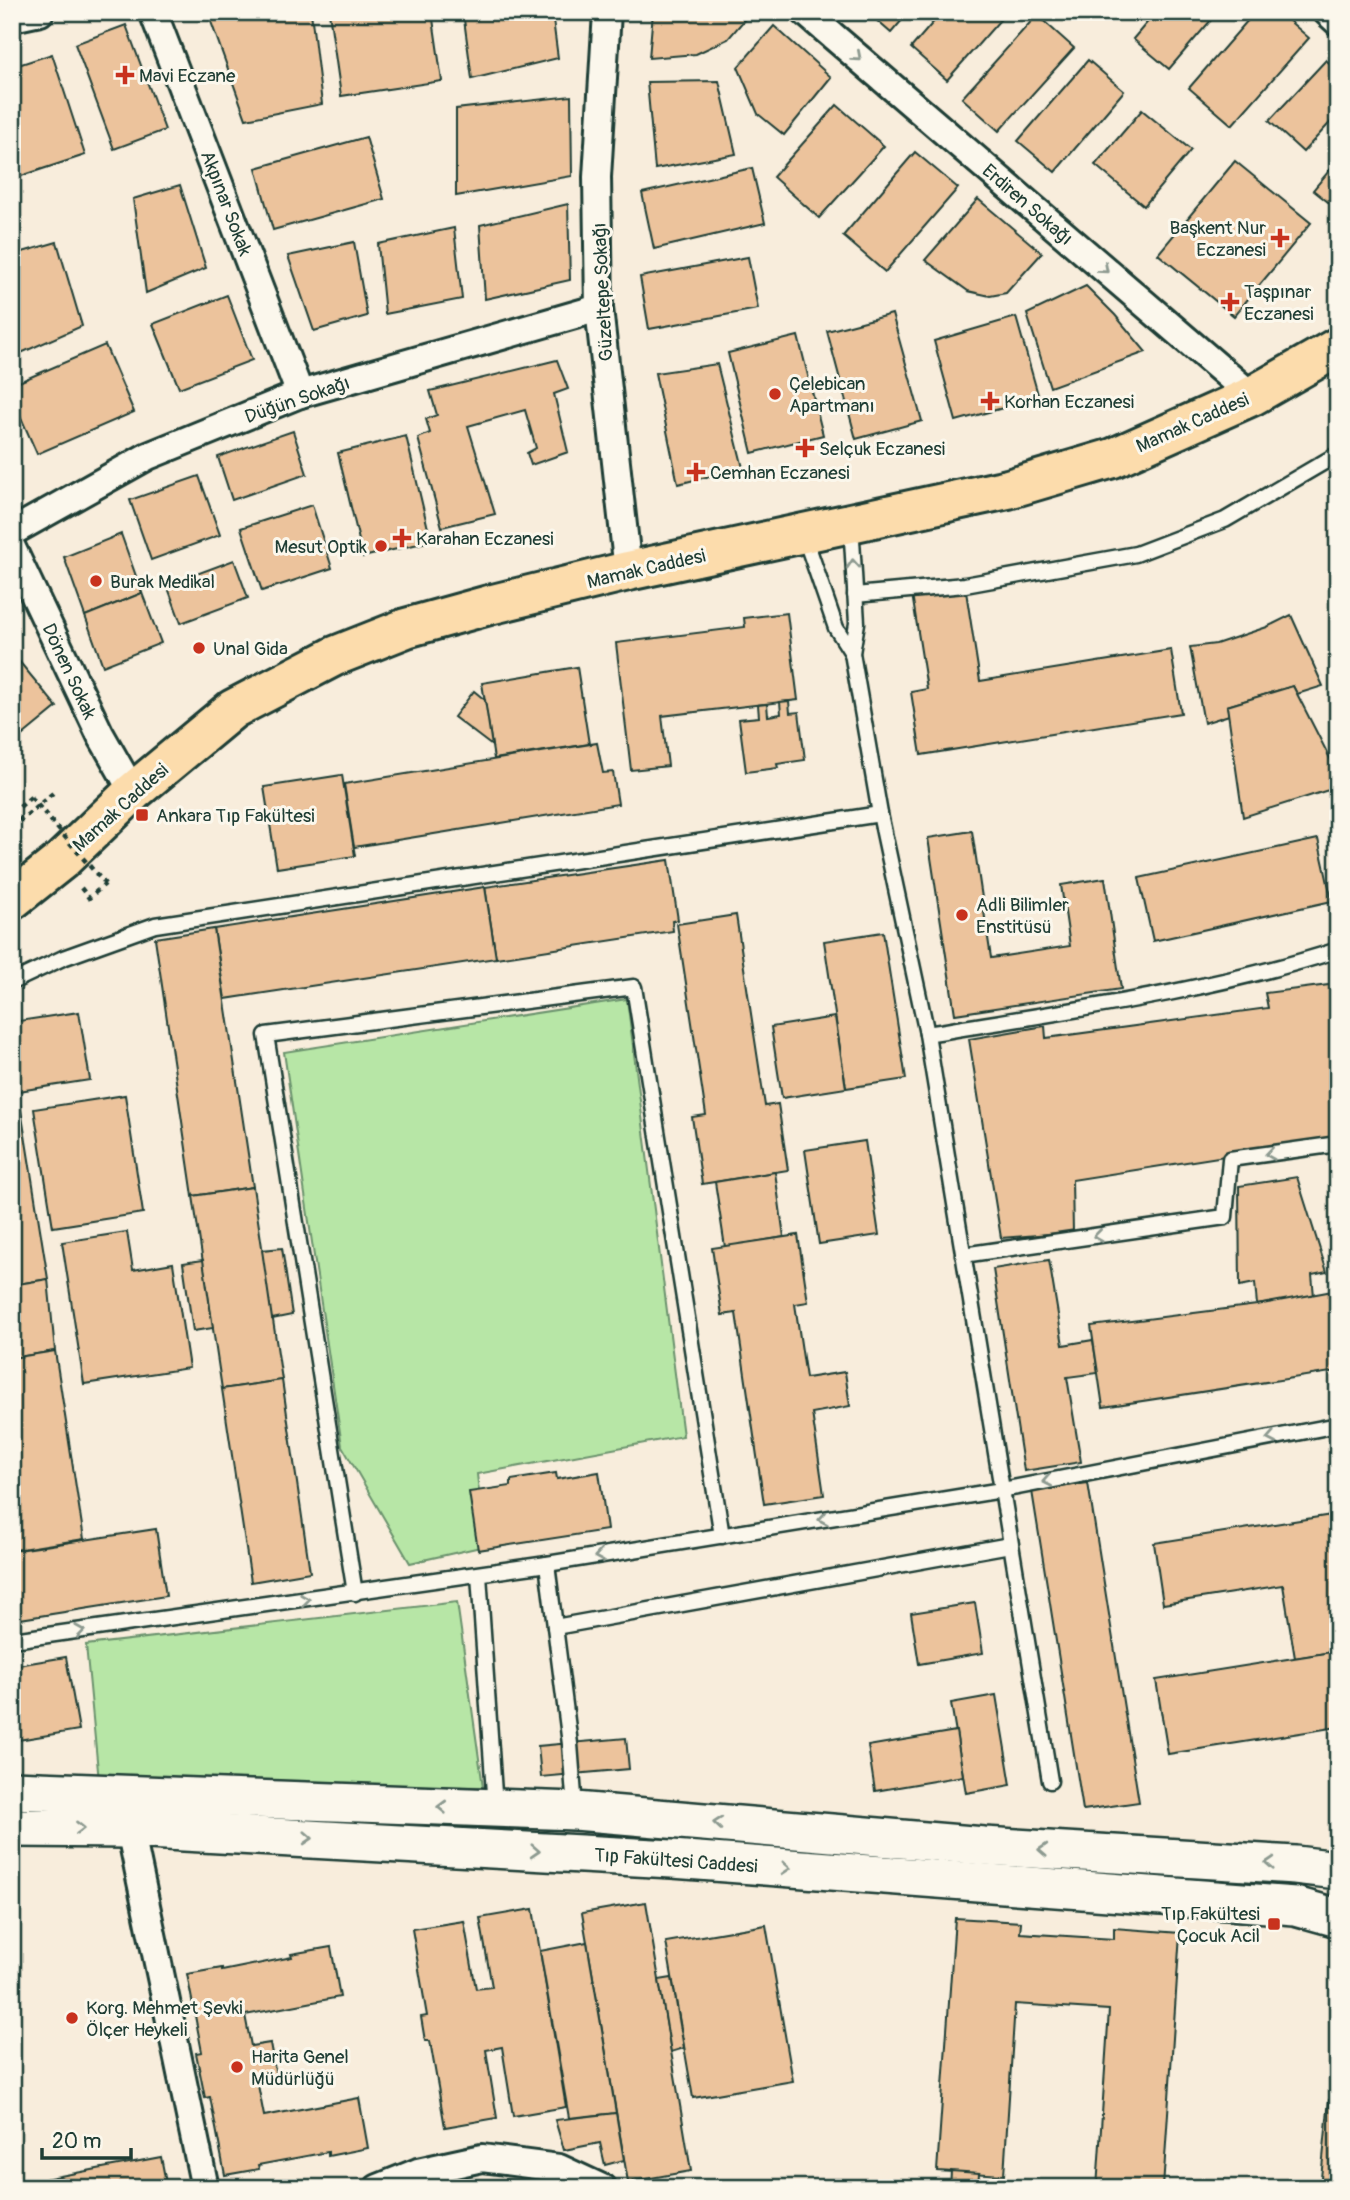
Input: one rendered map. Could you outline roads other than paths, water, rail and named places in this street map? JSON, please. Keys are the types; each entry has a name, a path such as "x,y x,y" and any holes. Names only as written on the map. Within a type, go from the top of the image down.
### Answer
{"main road":[{"name":"Mamak Caddesi","path":"12,900 61,861 133,792 233,709 335,656 406,628 489,605 628,571 1007,489 1113,458 1252,396 1338,347"},
{"name":"Tıp Fakültesi Caddesi","path":"12,1790 575,1811 984,1846 1338,1870"},
{"name":"Tıp Fakültesi Caddesi","path":"12,1828 130,1829 755,1865 1295,1906 1338,1918"}],"street":[{"path":"12,18 40,12"},
{"name":"Akpınar Sokak","path":"153,12 300,394"},
{"name":"Güzeltepe Sokağı","path":"607,12 597,177 599,308 628,571"},
{"name":"Erdiren Sokağı","path":"805,12 1252,396"},
{"path":"1327,12 1338,22"},
{"name":"Düğün Sokağı","path":"12,533 148,456 300,394 599,308"},
{"name":"Dönen Sokak","path":"12,548 100,734 133,792"},
{"path":"130,1829 205,2188"},
{"path":"378,2188 418,2172 482,2158 559,2168 602,2188"}],"lane":[{"path":"855,595 965,585 1136,554 1225,520 1338,454"},
{"path":"851,523 857,623 852,653 880,814 927,1034 1050,1781"},
{"path":"804,533 836,628 852,653"},
{"path":"12,982 64,958 155,925 880,814"},
{"path":"927,1034 1123,1002 1236,979 1338,950"},
{"path":"355,1593 267,1035 634,987 722,1536"},
{"path":"963,1255 1225,1217 1230,1159 1338,1144"},
{"path":"12,1639 479,1576 1002,1490 1338,1424"},
{"path":"555,1627 1010,1545"},
{"path":"547,1564 575,1811"},
{"path":"479,1576 495,1809"}],"place":[{"name":"Mavi Eczane","path":"125,75"},
{"name":"Başkent Nur Eczanesi","path":"1280,238"},
{"name":"Taşpınar Eczanesi","path":"1230,302"},
{"name":"Çelebican Apartmanı","path":"775,394"},
{"name":"Korhan Eczanesi","path":"990,401"},
{"name":"Selçuk Eczanesi","path":"805,448"},
{"name":"Cemhan Eczanesi","path":"696,472"},
{"name":"Karahan Eczanesi","path":"402,538"},
{"name":"Mesut Optik","path":"381,546"},
{"name":"Burak Medikal","path":"96,581"},
{"name":"Unal Gida","path":"199,648"},
{"name":"Ankara Tıp Fakültesi","path":"142,815"},
{"name":"Adli Bilimler Enstitüsü","path":"962,915"},
{"name":"Tıp Fakültesi Çocuk Acil","path":"1274,1924"},
{"name":"Korg. Mehmet Şevki Ölçer Heykeli","path":"72,2018"},
{"name":"Harita Genel Müdürlüğü","path":"237,2067"}]}
